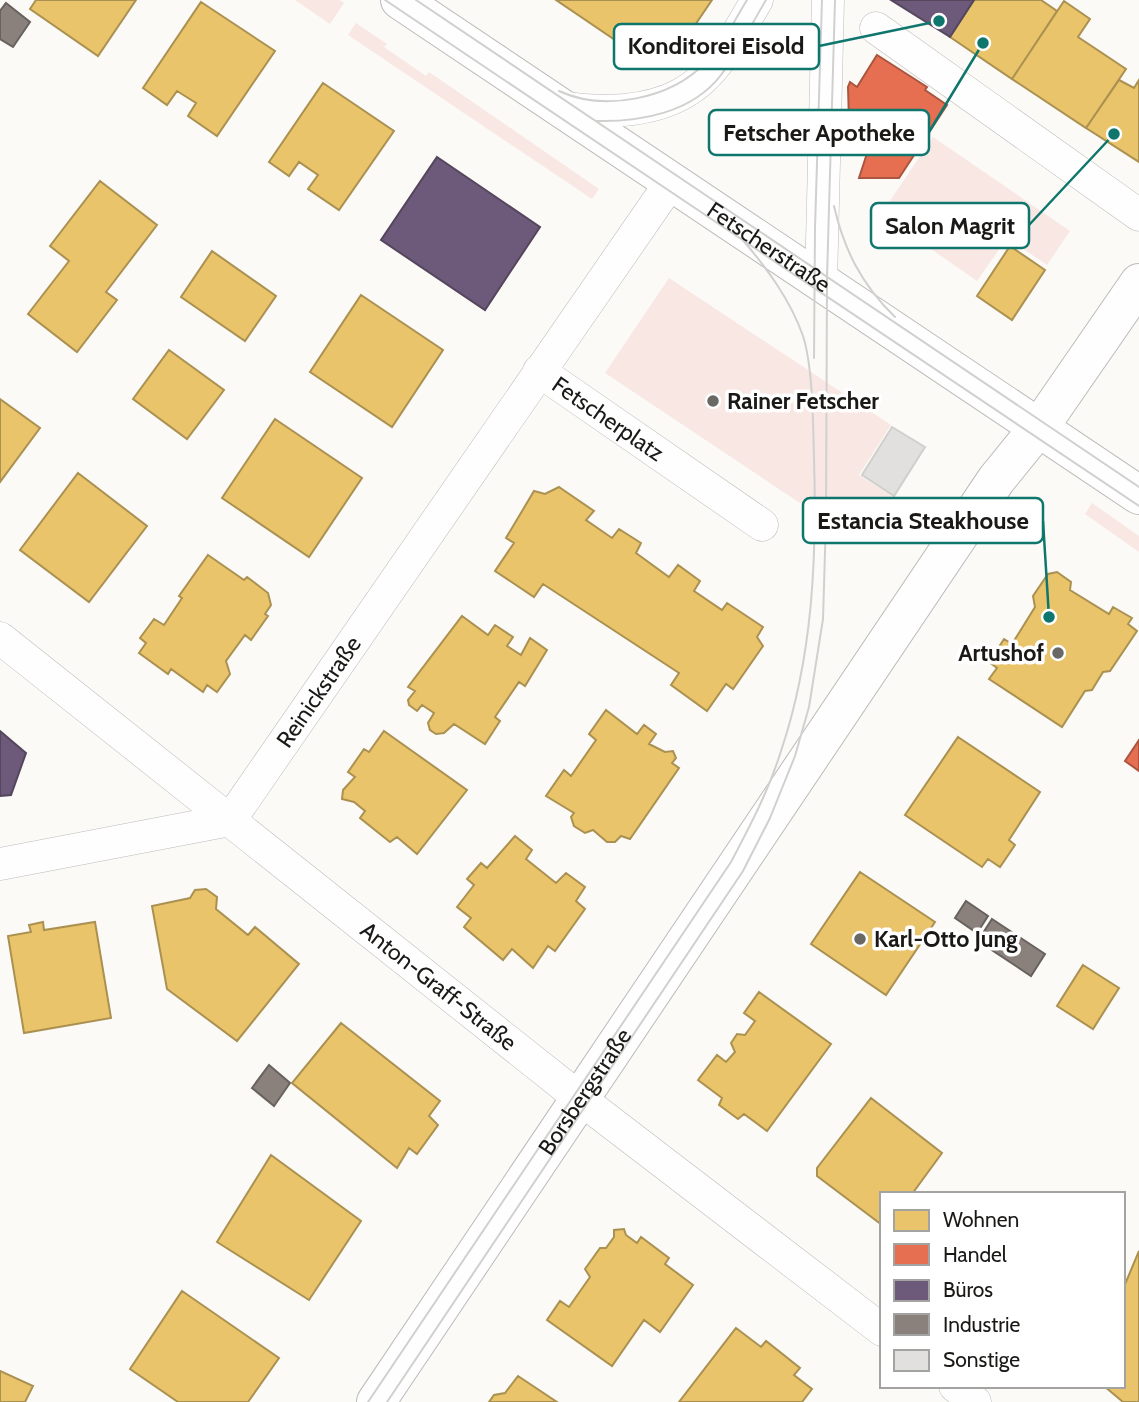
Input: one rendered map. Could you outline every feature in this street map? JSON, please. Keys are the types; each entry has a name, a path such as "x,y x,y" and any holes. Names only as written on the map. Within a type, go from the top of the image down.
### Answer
{"main road":[{"name":"Fetscherstraße","path":"400,0 1139,495"},
{"name":"Borsbergstraße","path":"376,1402 996,480 1038,429 1139,283"}],"street":[{"path":"560,107 611,111 642,108 661,103 688,90 710,71 730,46 757,0"},
{"path":"821,283 828,0"},
{"path":"876,28 1139,215"},
{"name":"Fetscherplatz","path":"671,182 539,371 762,525"},
{"name":"Reinickstraße","path":"230,820 539,371"},
{"name":"Anton-Graff-Straße","path":"0,638 581,1099 880,1328"},
{"path":"0,864 230,820"},
{"path":"958,1388 975,1402"}],"shaded area":[{"path":"295,0 340,0 344,3 330,24"},
{"path":"356,23 387,44 384,47 426,76 429,72 599,189 592,199 348,35"},
{"path":"933,137 1070,231 1047,265 1007,238 977,281 881,214"},
{"path":"669,278 891,425 859,475 893,497 860,543 605,373"},
{"path":"1092,503 1139,536 1139,552 1085,514"}],"building: Wohnen":[{"path":"36,0 136,0 98,56 30,9"},
{"path":"556,0 712,0 674,56 659,62 646,61"},
{"path":"974,0 1041,0 1057,11 1012,79 950,37"},
{"path":"1064,1 1090,19 1078,37 1126,69 1086,128 1012,79"},
{"path":"201,2 275,51 217,136 188,116 196,103 177,91 167,105 143,88"},
{"path":"1119,80 1134,88 1139,80 1139,162 1086,128"},
{"path":"323,83 394,131 339,210 308,189 318,175 299,162 289,176 269,162"},
{"path":"100,181 157,225 106,292 117,300 77,352 28,314 69,261 50,246"},
{"path":"1010,246 1045,270 1012,320 977,296"},
{"path":"212,251 276,296 245,341 181,297"},
{"path":"361,295 443,350 392,427 310,372"},
{"path":"169,350 224,390 187,439 133,399"},
{"path":"0,399 40,428 0,482"},
{"path":"275,419 362,478 309,557 222,498"},
{"path":"78,473 147,526 89,602 20,550"},
{"path":"559,487 594,511 586,520 612,538 619,529 641,543 636,553 669,577 678,565 700,581 694,591 722,610 727,603 763,627 757,637 763,646 733,689 726,684 707,711 671,685 679,673 543,584 534,597 495,571 514,543 506,538 534,491 545,494"},
{"path":"208,555 244,580 247,577 268,593 271,605 265,614 268,616 251,640 245,635 226,661 230,674 217,692 207,685 203,692 171,669 168,674 139,653 146,643 140,638 154,619 164,625 182,598 179,596"},
{"name":"Artushof","path":"1057,572 1071,582 1070,590 1109,614 1113,607 1132,618 1128,624 1137,631 1110,671 1103,672 1092,690 1085,691 1062,727 989,679 997,668 989,662 1004,639 1012,644 1035,607 1033,596 1048,574"},
{"path":"462,616 488,635 495,625 513,637 507,646 521,655 530,638 547,650 525,686 519,682 495,717 500,721 485,744 454,724 444,733 436,734 430,730 428,723 434,713 422,705 417,711 409,705 408,700 415,691 408,687"},
{"path":"606,710 637,734 644,725 656,734 649,744 665,752 673,751 676,758 672,763 679,768 630,839 621,836 615,842 607,842 593,830 585,833 574,826 571,817 574,813 546,796 564,770 571,776 596,740 589,734"},
{"path":"384,731 467,790 417,854 397,837 390,842 360,818 365,811 354,802 342,799 343,790 355,777 348,772 364,749 369,752"},
{"path":"958,737 1040,792 1009,840 1015,845 1000,867 988,859 982,867 905,815"},
{"path":"515,836 532,850 526,859 556,883 566,873 585,887 576,901 585,909 555,951 548,946 533,968 512,949 503,960 464,927 471,918 457,907 474,885 467,879 481,863 487,868"},
{"path":"860,872 935,922 886,995 811,944"},
{"path":"206,889 217,897 216,909 248,935 255,927 299,964 237,1041 167,989 152,906 190,898 195,890"},
{"path":"43,922 44,930 95,922 111,1018 24,1033 8,936 31,932 29,925"},
{"path":"1083,965 1119,988 1093,1029 1057,1006"},
{"path":"759,992 831,1044 767,1131 744,1114 738,1119 719,1105 722,1098 698,1080 717,1055 726,1062 735,1052 731,1043 737,1034 745,1035 755,1021 744,1013"},
{"path":"341,1023 440,1101 429,1116 438,1125 417,1154 409,1148 397,1168 292,1083"},
{"path":"871,1098 942,1153 913,1192 880,1192 880,1223 817,1176 817,1168"},
{"path":"271,1155 361,1221 309,1300 217,1242"},
{"path":"624,1229 626,1235 637,1243 641,1237 669,1258 665,1264 693,1285 660,1332 644,1320 612,1366 547,1320 560,1301 569,1307 590,1277 585,1269 600,1248 606,1248 614,1237 614,1230"},
{"path":"1139,1251 1139,1402 1123,1402 1106,1388 1125,1388 1125,1284"},
{"path":"182,1291 279,1358 248,1402 178,1402 130,1369"},
{"path":"736,1328 761,1347 766,1341 800,1368 794,1375 812,1389 802,1402 679,1402"},
{"path":"0,1371 33,1386 25,1402 0,1402"},
{"path":"518,1376 557,1402 489,1402 494,1395 505,1393"}],"building: Handel":[{"path":"877,55 927,87 925,90 947,105 899,178 859,178 873,135 849,121 848,87 850,82 857,87"},
{"path":"1139,740 1139,771 1125,761"}],"building: Büros":[{"path":"891,0 974,0 950,37"},
{"path":"437,157 540,227 485,310 381,240"},
{"path":"0,731 26,753 11,795 0,796"}],"building: Industrie":[{"path":"6,3 30,22 13,47 0,39 0,11"},
{"path":"966,901 988,916 977,933 955,918"},
{"path":"992,919 1045,954 1031,976 978,941"},
{"path":"269,1065 290,1083 274,1106 252,1088"}],"building: Sonstige":[{"path":"892,427 925,447 894,496 862,475"}],"tram line":[{"path":"385,0 1139,506"},
{"path":"416,0 1139,487"},
{"path":"559,91 596,101 616,101 656,93 674,86 691,75 711,56 747,0"},
{"path":"596,121 647,117 680,107 695,98 721,75 766,0"},
{"path":"814,358 822,0"},
{"path":"387,1402 743,871 770,818 795,756 809,707 823,619 827,278 835,0"},
{"path":"834,206 843,237 856,266 873,292 895,317"},
{"path":"368,1402 731,862 765,794 781,751 800,679 811,606 815,532 811,379 803,336 791,309 768,272 741,238"}],"place":[{"name":"Konditorei Eisold","path":"939,21"},
{"name":"Fetscher Apotheke","path":"983,43"},
{"name":"Salon Magrit","path":"1114,134"},
{"name":"Rainer Fetscher","path":"713,401"},
{"name":"Estancia Steakhouse","path":"1049,617"},
{"name":"Artushof","path":"1058,653"},
{"name":"Karl-Otto Jung","path":"860,939"}]}
